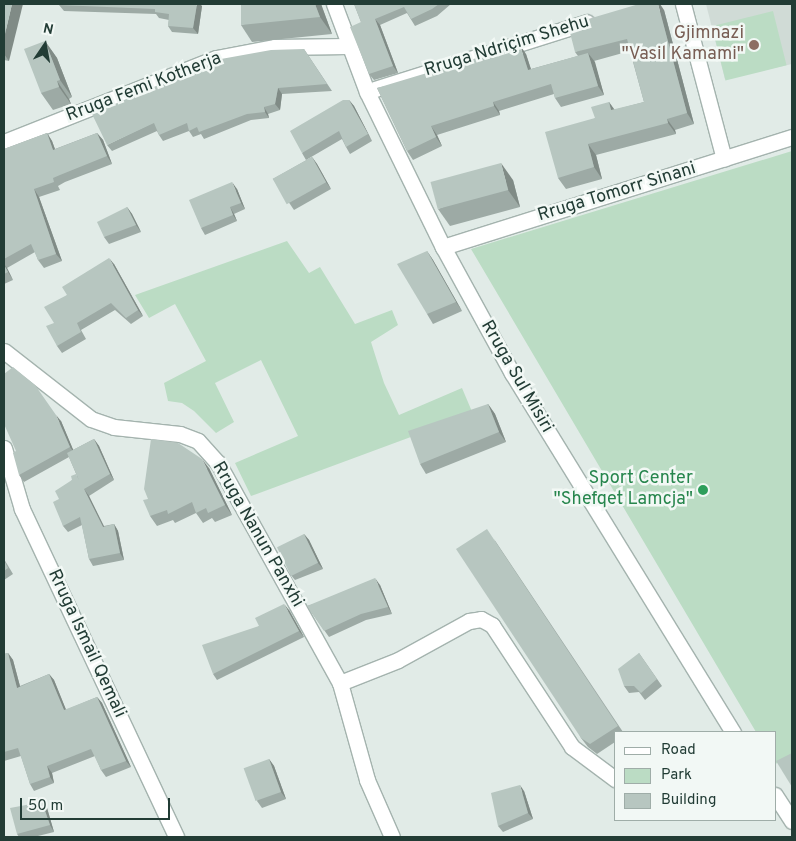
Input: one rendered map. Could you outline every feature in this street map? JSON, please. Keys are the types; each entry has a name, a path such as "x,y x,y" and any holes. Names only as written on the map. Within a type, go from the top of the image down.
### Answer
{"street":[{"name":"Rruga Sul Misiri","path":"334,4 348,46 367,92 442,247 512,374 732,731"},
{"path":"683,4 724,159"},
{"name":"Rruga Ndriçim Shehu","path":"367,92 601,18"},
{"name":"Rruga Femi Kotherja","path":"4,142 216,58 275,47 348,46"},
{"name":"Rruga Tomorr Sinani","path":"442,247 792,138"},
{"name":"Rruga Nanun Panxhi","path":"4,351 91,419 114,427 180,434 198,440 218,462 340,683 367,780 392,837"},
{"name":"Rruga Ismail Qemali","path":"4,448 22,509 176,837"},
{"path":"340,683 398,660 469,621 482,619 492,625 572,747 614,778"},
{"path":"776,797 792,821"}],"shaded area":[{"name":"Gjimnazi \"Vasil Kamami\"","path":"706,4 792,4 792,64 725,79"}],"green space":[{"name":"Gjimnazi \"Vasil Kamami\"","path":"773,11 787,65 725,81 712,26"},
{"name":"Sport Center \"Shefqet Lamcja\"","path":"792,151 792,757 776,764 776,731 755,731 471,249"},
{"path":"287,241 309,273 320,267 355,324 392,310 398,325 371,342 384,383 399,415 462,388 473,414 251,496 235,463 298,436 261,360 215,383 234,422 216,433 194,411 182,403 168,401 164,383 206,361 175,304 149,318 135,295"}],"building":[{"path":"4,4 12,4 4,38"},
{"path":"59,4 197,4 193,28 168,26 169,14 155,12 155,9"},
{"path":"241,4 315,4 320,17 241,25"},
{"path":"354,4 439,4 411,19 404,7 375,19 393,66 369,74 350,27 361,22"},
{"path":"639,4 658,4 687,113 667,119 668,123 588,144 594,167 558,178 545,132 595,118 591,107 609,102 611,110 644,102 627,39 575,52 568,25"},
{"path":"45,41 60,80 57,81 59,87 41,93 24,49"},
{"path":"520,45 528,70 588,53 598,86 555,98 551,84 493,102 494,106 431,126 436,137 407,151 377,88"},
{"path":"304,49 327,84 278,88 275,104 264,107 265,112 247,114 199,132 197,127 189,131 187,123 159,135 154,123 107,145 92,114 221,59 271,50"},
{"path":"343,100 349,100 368,134 346,147 339,131 302,153 290,131"},
{"path":"47,133 53,150 97,133 107,156 53,178 54,182 34,189 56,254 38,260 31,244 4,259 4,149"},
{"path":"312,157 326,182 287,204 273,179"},
{"path":"501,163 508,190 438,209 430,182"},
{"path":"232,182 241,203 230,207 233,215 201,228 189,200"},
{"path":"127,207 136,225 104,237 97,222"},
{"path":"427,251 456,302 427,314 397,264"},
{"path":"109,258 138,310 126,318 111,303 77,323 81,332 57,346 46,326 54,323 44,307 67,295 62,287"},
{"path":"4,265 8,272 4,274"},
{"path":"13,367 35,385 56,415 70,447 19,475 13,453 16,451 4,424 4,374"},
{"path":"488,404 499,432 420,464 408,431"},
{"path":"94,439 110,474 84,489 103,527 114,524 120,553 89,559 80,517 63,526 53,502 59,499 55,491 72,480 71,476 76,474 79,480 67,453"},
{"path":"151,439 178,443 202,459 225,505 208,513 206,508 196,513 192,502 168,514 167,510 150,516 143,500 148,499 144,489"},
{"path":"487,529 618,726 590,744 581,738 456,549"},
{"path":"304,534 318,563 291,576 277,547"},
{"path":"4,560 8,568 4,571"},
{"path":"375,578 388,607 361,614 324,631 307,606"},
{"path":"284,604 299,631 213,674 202,645 259,626 255,618"},
{"path":"8,653 17,688 49,674 64,710 97,697 126,761 101,770 91,749 47,766 50,777 30,784 18,748 4,752 4,654"},
{"path":"639,653 657,679 641,693 634,686 624,686 618,669"},
{"path":"792,753 792,787 776,761"},
{"path":"269,759 281,792 256,801 244,768"},
{"path":"520,785 528,813 498,826 491,793"},
{"path":"42,802 50,825 17,834 10,808"}],"place":[{"name":"Gjimnazi \"Vasil Kamami\"","path":"754,45"},
{"name":"Sport Center \"Shefqet Lamcja\"","path":"703,490"}]}
